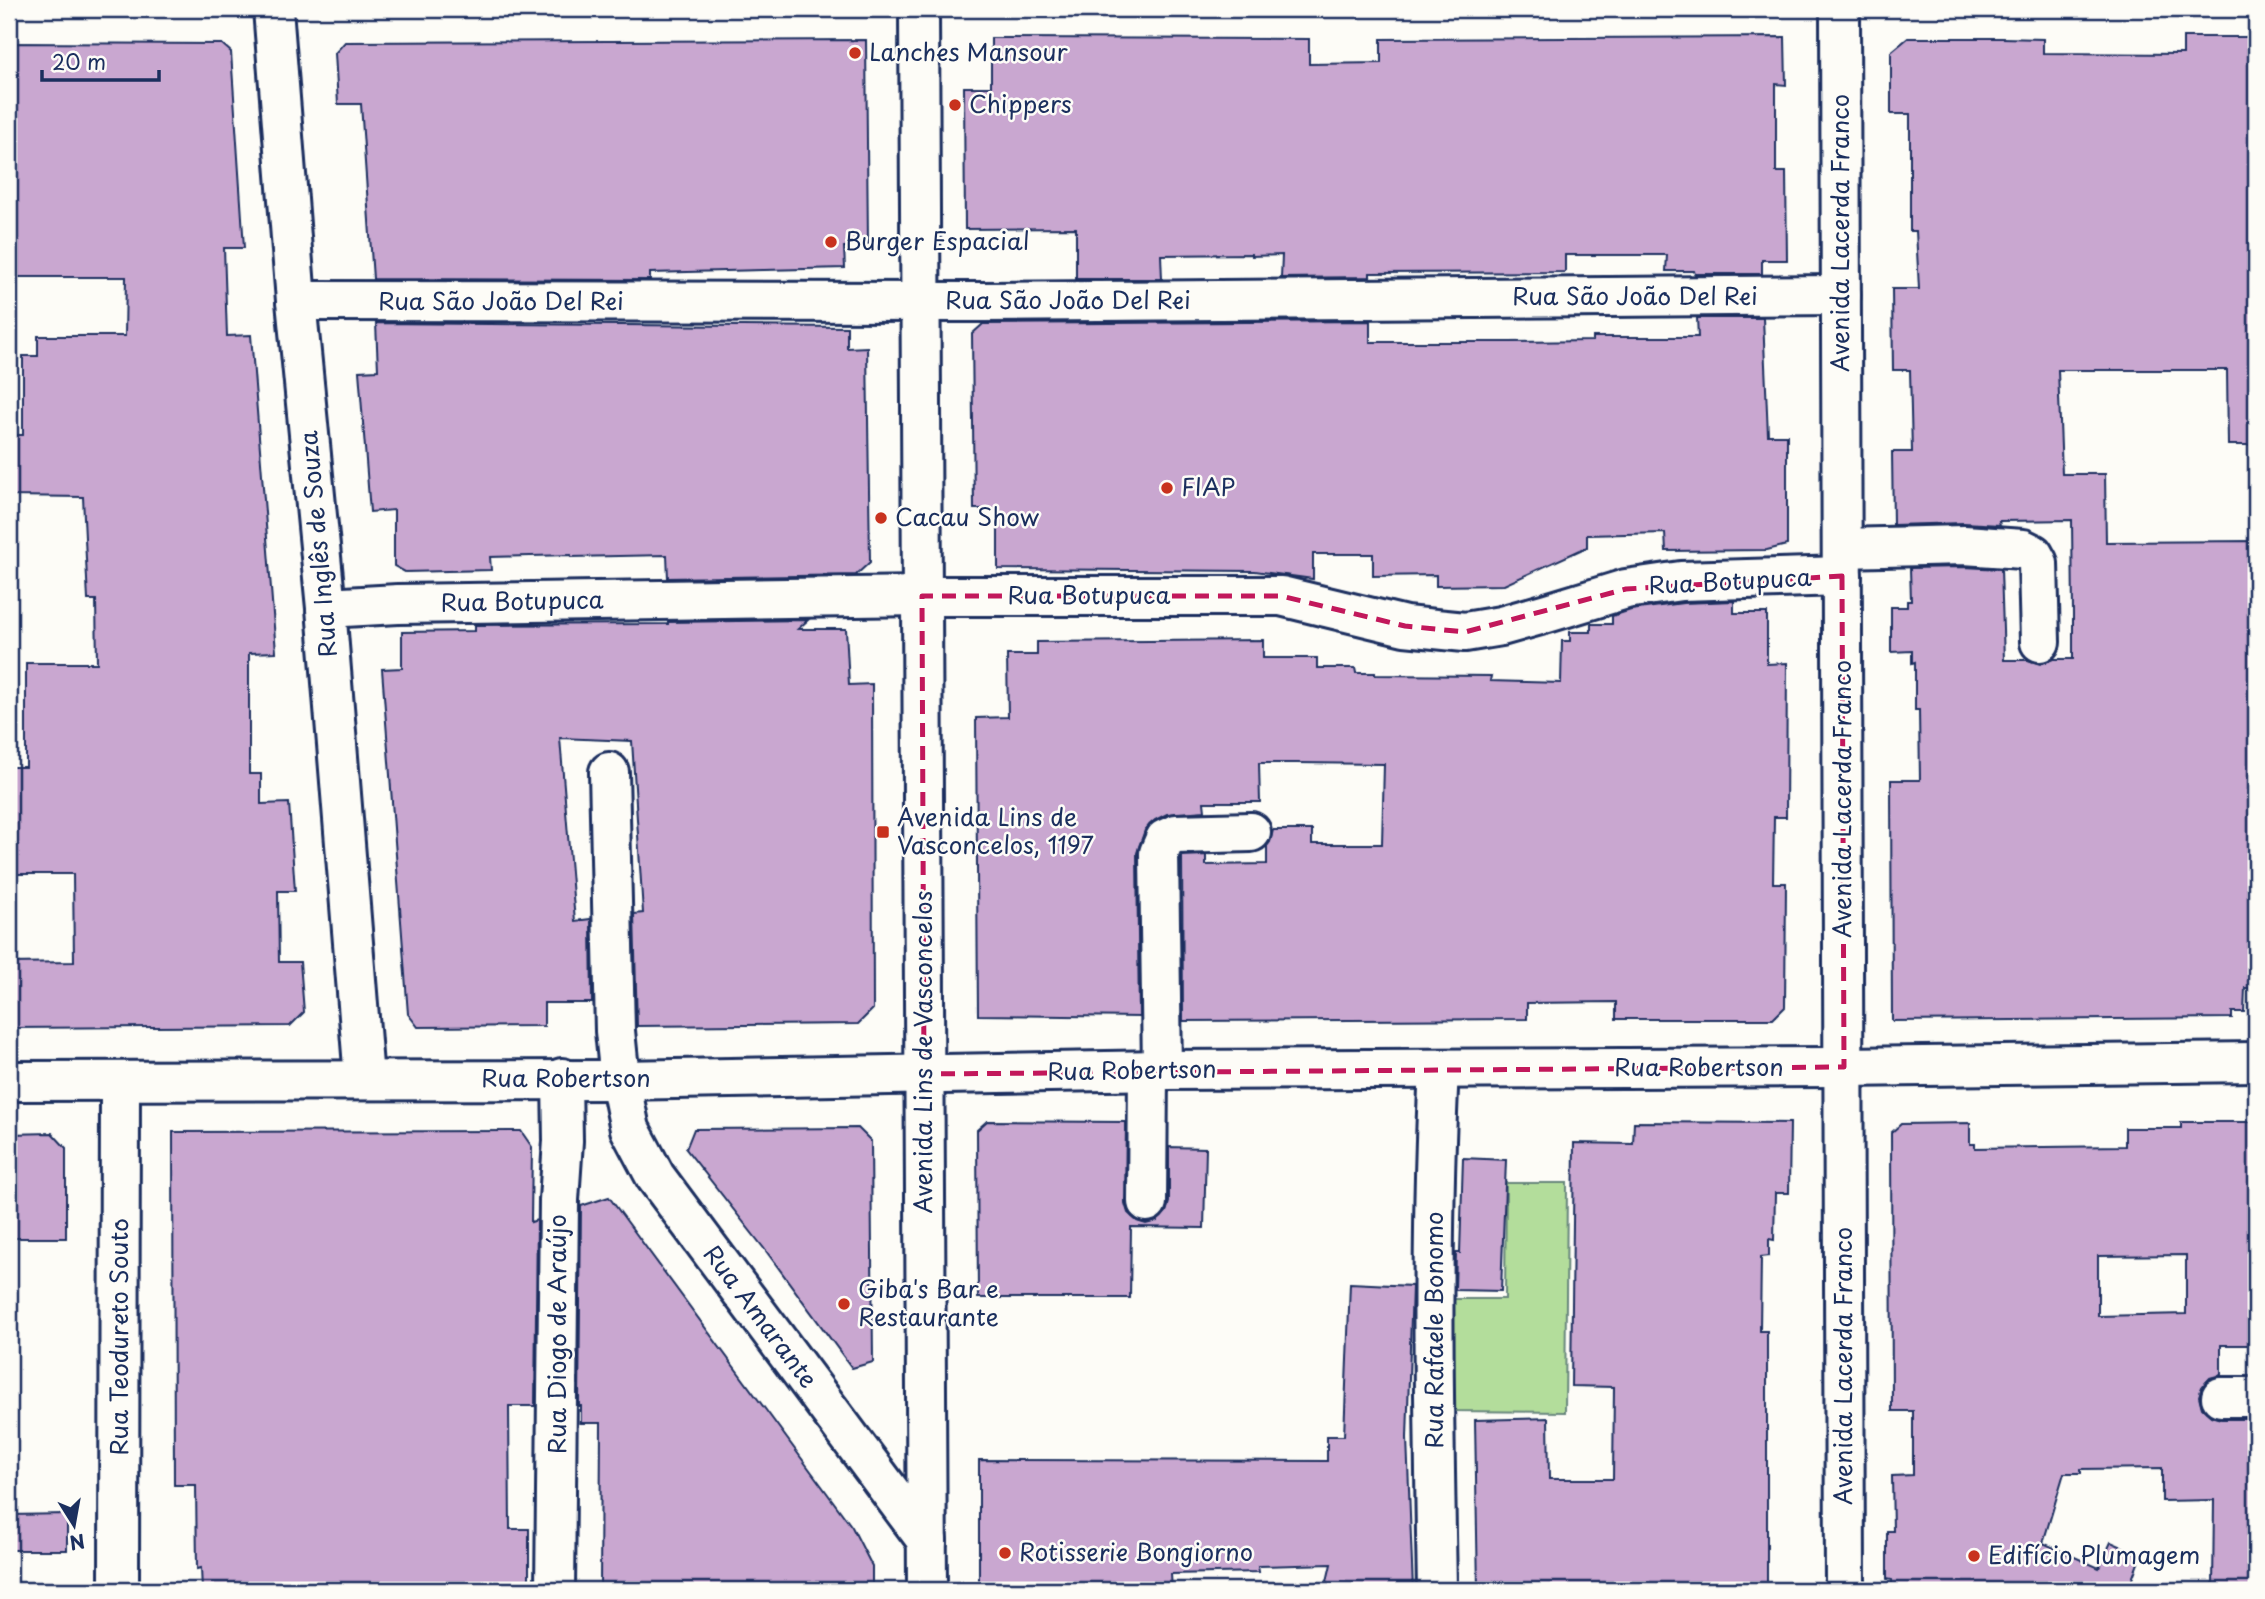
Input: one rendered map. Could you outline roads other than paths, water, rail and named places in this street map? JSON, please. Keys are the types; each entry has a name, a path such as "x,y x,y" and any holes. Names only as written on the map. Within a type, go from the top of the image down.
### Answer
{"street":[{"name":"Rua Inglês de Souza","path":"272,9 296,301 326,608 364,1079"},
{"name":"Avenida Lins de Vasconcelos","path":"919,9 928,1590"},
{"name":"Avenida Lacerda Franco","path":"1840,9 1845,1590"},
{"name":"Rua São João Del Rei","path":"296,301 921,302 1841,295"},
{"name":"Rua Botupuca","path":"326,608 398,604 922,596 1281,596 1405,626 1465,632 1501,626 1626,589 1964,545 2023,549 2033,554 2038,563 2040,642"},
{"name":"Rua Amarante","path":"609,772 615,1031 620,1080 630,1129 655,1176 927,1541"},
{"path":"1147,1202 1155,1071 1159,853 1165,839 1176,834 1251,832"},
{"name":"Rua Robertson","path":"9,1081 120,1083 364,1079 620,1080 924,1073 2256,1062"},
{"name":"Rua Rafaele Bonomo","path":"1437,1590 1434,1439 1436,1134 1439,1069"},
{"name":"Rua Diogo de Araújo","path":"555,1590 562,1078"},
{"name":"Rua Teodureto Souto","path":"120,1083 120,1590"}],"place":[{"name":"Lanches Mansour","path":"855,53"},
{"name":"Chippers","path":"955,105"},
{"name":"Burger Espacial","path":"831,242"},
{"name":"FIAP","path":"1167,488"},
{"name":"Cacau Show","path":"881,518"},
{"name":"Avenida Lins de Vasconcelos, 1197","path":"883,832"},
{"name":"Giba's Bar e Restaurante","path":"844,1304"},
{"name":"Rotisserie Bongiorno","path":"1005,1553"},
{"name":"Edifício Plumagem","path":"1974,1556"}]}
